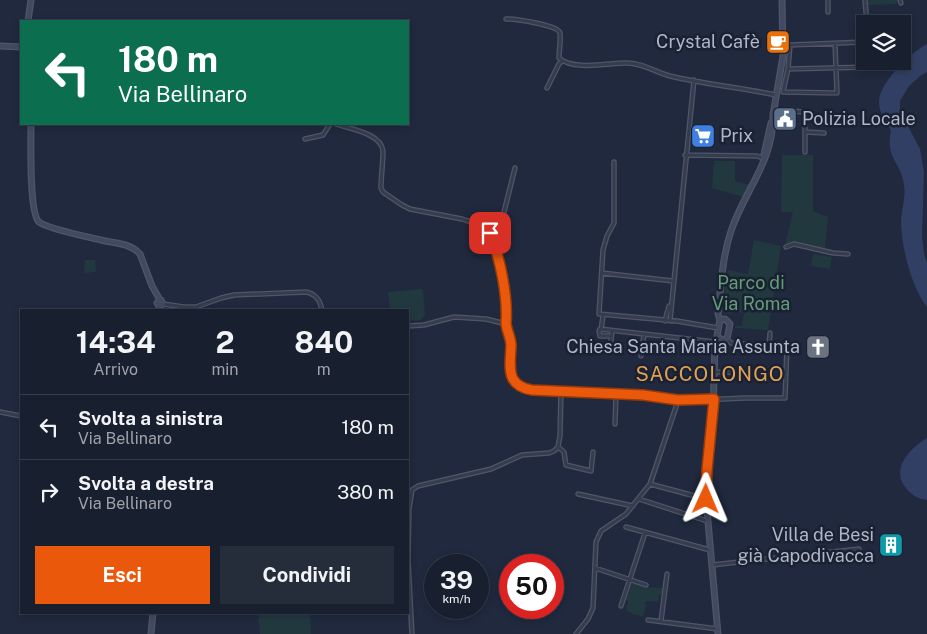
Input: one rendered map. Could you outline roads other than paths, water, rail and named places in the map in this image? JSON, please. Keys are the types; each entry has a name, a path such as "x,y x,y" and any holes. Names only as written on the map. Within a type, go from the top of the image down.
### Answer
{"main road":[{"path":"28,20 31,0"},
{"path":"718,632 706,499 714,399 716,327 720,320 718,314 730,236 771,142 774,102 782,81 782,0"},
{"path":"0,46 20,47"},
{"path":"760,170 773,112"},
{"path":"31,125 32,197 36,219 40,223 52,228 125,245 137,250 160,305"},
{"path":"716,340 727,339 729,322 725,319 720,320"},
{"path":"151,634 152,614"}],"street":[{"path":"828,0 828,12"},
{"path":"865,0 866,15"},
{"path":"506,19 533,22 542,26 556,28 560,33 559,58 563,61 576,64 638,64 669,76 776,95"},
{"path":"835,44 837,93 784,93 782,81 788,69 790,45 856,43"},
{"path":"783,56 790,57"},
{"path":"547,88 559,64 563,61"},
{"path":"788,69 856,68"},
{"path":"668,321 694,80"},
{"path":"773,112 805,112 805,152"},
{"path":"305,139 326,134 330,125"},
{"path":"339,125 369,135 378,141 383,150 381,188 383,192 402,205 425,213 473,222 486,228 494,242 502,280 508,318 506,324 510,338 511,372 513,380 519,386 528,390 643,395 678,400 785,398 787,346 731,343 727,339"},
{"path":"805,132 824,133"},
{"path":"686,155 757,156 763,158"},
{"path":"614,162 614,223 607,236 603,250 598,311 600,315 716,327"},
{"path":"486,228 503,216 515,168"},
{"path":"786,247 794,244 833,253 848,254"},
{"path":"602,273 673,281"},
{"path":"160,305 196,307 234,295 306,292 315,295 322,309"},
{"path":"668,321 670,303"},
{"path":"670,315 677,322"},
{"path":"409,326 454,316 486,319 506,324"},
{"path":"604,316 599,335 611,336"},
{"path":"601,330 716,340"},
{"path":"608,352 610,350 612,331"},
{"path":"769,345 770,333"},
{"path":"641,356 644,334"},
{"path":"714,372 764,373"},
{"path":"409,509 412,490 418,486 491,470 522,455 549,453 558,447 561,391"},
{"path":"614,424 616,394"},
{"path":"576,634 588,619 593,608 596,542 598,536 634,506 650,484 678,400"},
{"path":"0,412 20,416"},
{"path":"558,447 564,452 566,465 591,471 592,452"},
{"path":"650,484 706,499"},
{"path":"578,494 634,506"},
{"path":"639,499 708,521"},
{"path":"626,527 710,550"},
{"path":"622,606 645,533"},
{"path":"712,566 859,549"},
{"path":"595,568 646,584"},
{"path":"661,621 667,574"},
{"path":"409,578 412,634"},
{"path":"648,620 718,632"}],"water":[{"path":"927,44 927,72 909,86 900,101 900,111 920,149 924,172 922,236 927,263 927,307 916,288 905,253 901,230 904,185 900,170 890,148 891,131 879,107 880,95 890,78 896,70 911,70 911,56"},
{"path":"927,438 927,500 911,494 902,482 900,474 901,467 908,454"}],"place":[{"name":"Crystal Cafè","path":"778,42"},
{"name":"Polizia Locale","path":"785,119"},
{"name":"Prix","path":"703,136"},
{"name":"Chiesa Santa Maria Assunta","path":"818,347"},
{"name":"Villa de Besi già Capodivacca","path":"891,545"}],"district":[{"name":"SACCOLONGO","path":"710,374"}],"park label":[{"name":"Parco di Via Roma","path":"751,293"}]}
